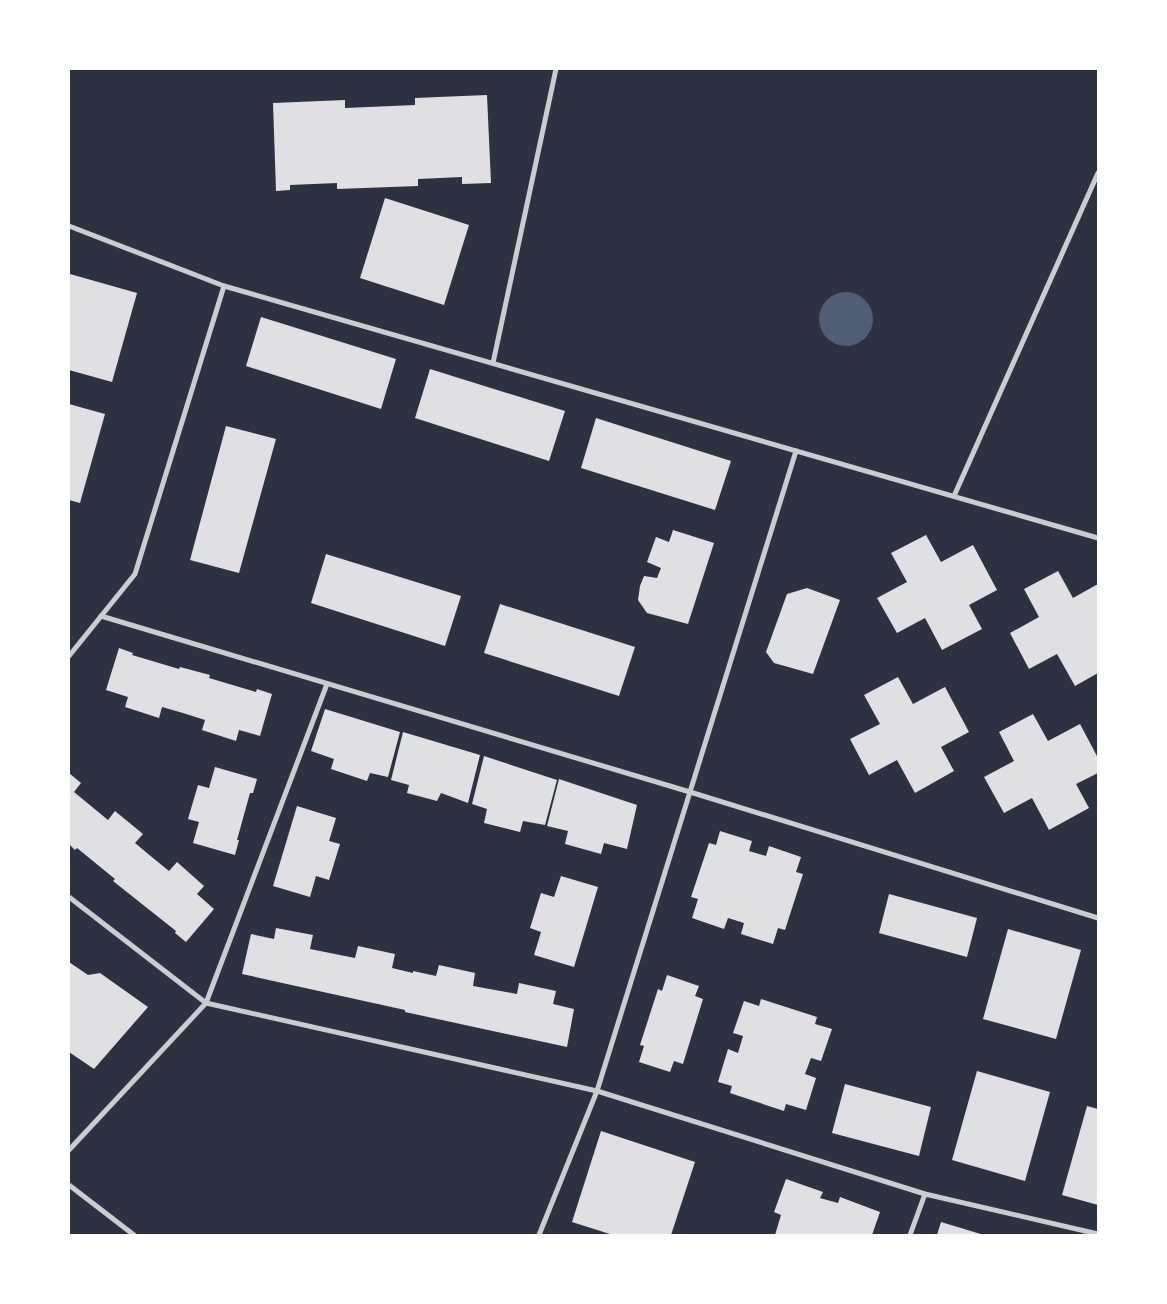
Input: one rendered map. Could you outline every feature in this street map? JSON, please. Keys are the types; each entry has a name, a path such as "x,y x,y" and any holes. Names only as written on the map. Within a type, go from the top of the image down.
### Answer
{"street":[{"path":"493,363 556,69"},
{"path":"954,496 1098,173"},
{"path":"69,226 224,286 1098,538"},
{"path":"69,656 136,574 224,286"},
{"path":"539,1235 597,1091 796,451"},
{"path":"101,616 690,792 1098,918"},
{"path":"69,1150 206,1003 327,684"},
{"path":"69,897 206,1003 597,1091 925,1194 1098,1234"},
{"path":"69,1185 134,1235"},
{"path":"910,1235 925,1194"}],"water":[{"path":"846,292 856,294 865,300 871,309 873,319 871,329 865,338 856,344 846,346 836,344 827,338 821,329 819,319 821,309 827,300 836,294"}],"building":[{"path":"487,95 491,183 462,184 462,177 418,179 418,186 337,189 337,183 290,185 290,190 276,191 273,103 345,100 345,108 415,105 415,98"},
{"path":"385,198 469,225 444,305 360,278"},
{"path":"70,274 137,293 112,382 69,370"},
{"path":"261,317 396,359 381,409 246,366"},
{"path":"430,369 565,411 549,461 415,418"},
{"path":"69,404 105,414 80,503 69,500"},
{"path":"596,418 731,461 715,510 581,468"},
{"path":"226,426 276,439 239,573 190,560"},
{"path":"673,530 714,543 688,624 647,613 638,600 644,576 657,578 661,568 647,562 656,537 669,542"},
{"path":"926,535 941,562 973,545 997,590 969,605 982,629 942,650 925,618 897,633 877,598 907,582 891,553"},
{"path":"326,554 461,596 445,646 311,603"},
{"path":"1058,571 1073,598 1098,584 1098,673 1075,686 1057,654 1029,669 1010,633 1039,617 1024,589"},
{"path":"807,588 840,600 813,674 774,663 766,652 787,594"},
{"path":"500,604 635,647 619,696 484,653"},
{"path":"119,648 133,653 132,655 179,669 180,667 210,675 209,678 256,692 257,689 272,694 260,736 239,730 236,741 202,730 205,720 183,713 162,707 159,718 125,707 128,697 106,690"},
{"path":"898,677 913,704 945,687 969,732 941,747 954,771 915,793 897,760 869,775 850,739 880,724 864,695"},
{"path":"325,709 400,732 388,777 370,773 367,781 331,769 334,759 311,751"},
{"path":"1033,714 1048,741 1080,724 1098,758 1098,773 1076,784 1089,808 1049,830 1032,798 1004,813 984,777 1014,761 999,732"},
{"path":"403,732 480,755 468,803 441,793 437,801 407,793 409,785 391,780"},
{"path":"484,756 557,780 545,825 523,821 520,832 484,823 487,809 472,804"},
{"path":"215,767 257,779 253,793 250,793 237,840 239,840 235,855 193,843 199,822 188,819 198,785 209,788"},
{"path":"69,773 81,783 74,792 108,820 115,811 143,834 135,843 169,871 177,862 204,886 197,894 214,909 186,942 175,933 176,931 113,881 115,879 77,848 75,850 69,844"},
{"path":"559,779 637,805 627,849 604,843 601,854 565,844 568,831 547,826"},
{"path":"297,806 336,818 329,841 340,844 329,880 316,876 310,897 273,886"},
{"path":"720,831 752,841 749,851 766,856 769,846 801,857 796,872 803,874 785,930 778,928 773,944 741,934 744,923 728,918 724,929 692,918 698,899 691,897 709,843 716,845"},
{"path":"561,876 598,887 574,967 534,955 541,932 530,928 541,893 554,897"},
{"path":"889,894 977,918 967,957 879,933"},
{"path":"276,928 313,935 310,949 355,958 358,946 395,954 392,968 413,973 413,971 436,976 439,965 475,973 473,986 517,994 519,983 556,991 553,1004 574,1009 567,1047 242,974 251,934 274,939"},
{"path":"1008,929 1081,950 1056,1039 983,1019"},
{"path":"69,962 88,975 100,973 148,1007 94,1069 69,1052"},
{"path":"667,975 699,986 695,996 703,999 683,1064 674,1061 670,1072 639,1062 644,1046 640,1045 658,989 662,991"},
{"path":"761,999 817,1017 815,1024 832,1029 821,1061 811,1058 805,1074 816,1078 806,1110 786,1104 784,1111 730,1093 732,1086 718,1082 728,1049 738,1053 743,1036 733,1033 744,1001 759,1006"},
{"path":"977,1071 1050,1092 1025,1181 952,1160"},
{"path":"845,1084 931,1107 919,1156 832,1133"},
{"path":"1087,1106 1098,1109 1098,1205 1062,1195"},
{"path":"601,1131 695,1162 671,1235 613,1235 572,1222"},
{"path":"786,1179 823,1192 820,1198 838,1203 840,1197 880,1212 872,1235 775,1235 781,1215 774,1212"},
{"path":"941,1222 984,1235 937,1235"}]}
